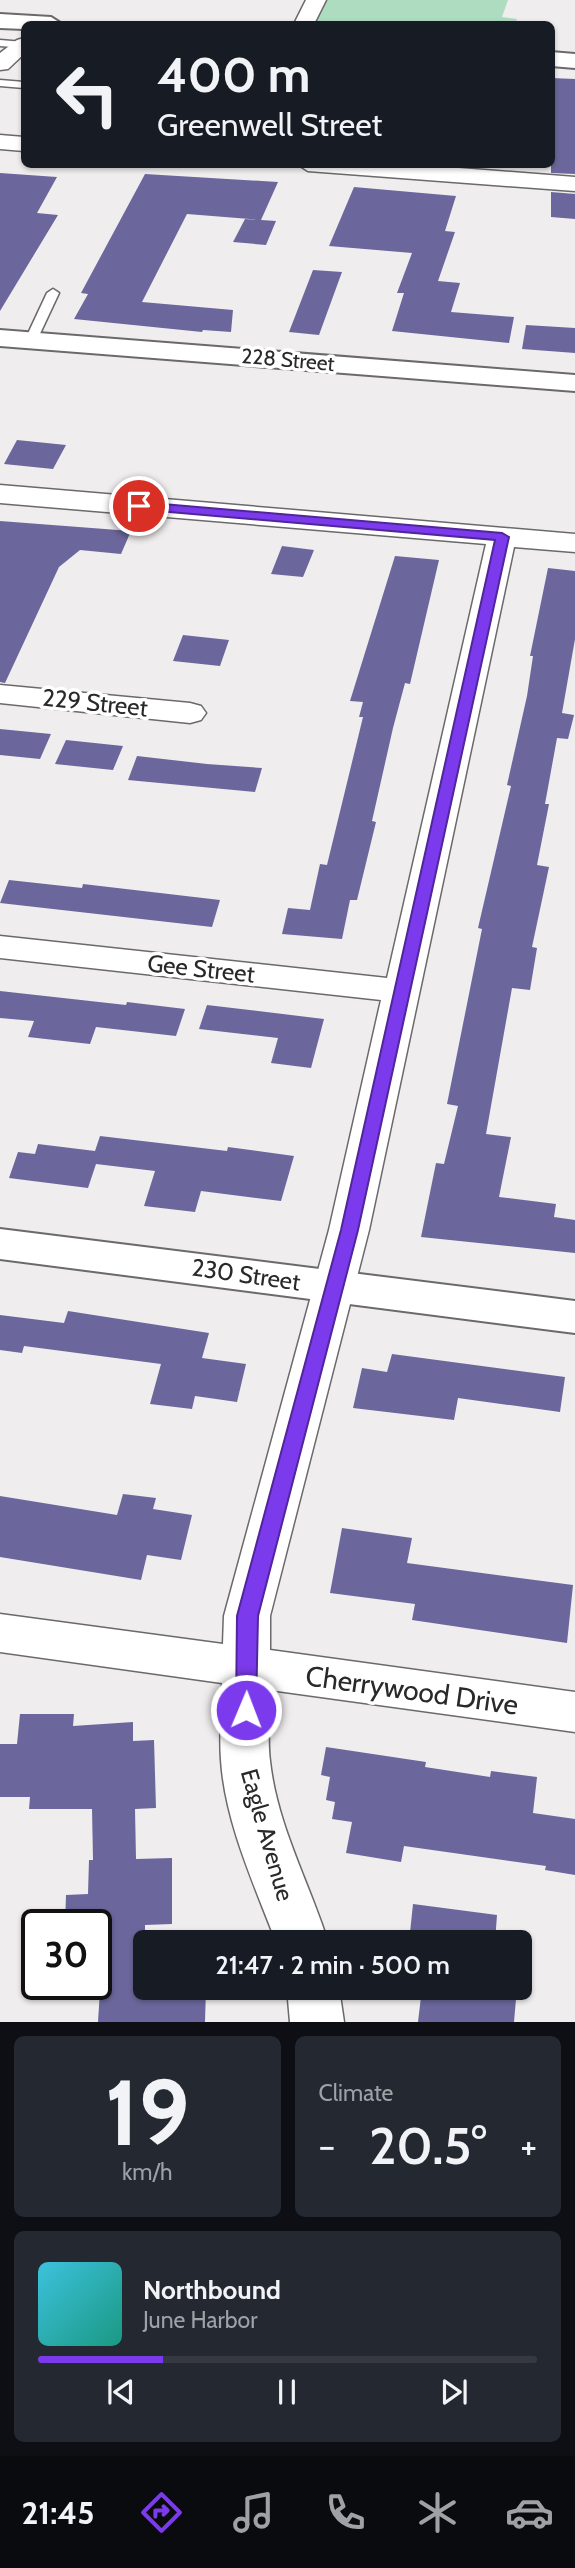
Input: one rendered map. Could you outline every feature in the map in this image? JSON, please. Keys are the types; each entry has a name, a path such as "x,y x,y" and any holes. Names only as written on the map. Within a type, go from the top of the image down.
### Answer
{"street":[{"path":"42,21 55,0"},
{"path":"306,21 316,0"},
{"path":"0,21 21,23"},
{"path":"0,63 21,46"},
{"path":"555,59 575,61"},
{"path":"0,142 21,144"},
{"path":"361,168 575,184"},
{"name":"228 Street","path":"0,338 575,383"},
{"path":"0,494 575,543"},
{"name":"Eagle Avenue","path":"297,1930 266,1847 250,1790 245,1759 247,1616 261,1555 334,1288 502,537"},
{"name":"229 Street","path":"0,694 190,713"},
{"name":"Gee Street","path":"0,947 401,991"},
{"name":"230 Street","path":"0,1244 575,1317"},
{"name":"Cherrywood Drive","path":"0,1633 575,1712"},
{"path":"314,2000 317,2022"}],"lane":[{"path":"0,63 21,82"},
{"path":"31,340 53,293"}],"green space":[{"path":"322,0 508,0 502,17 517,19 516,21 313,21"}],"building":[{"path":"555,78 575,79 575,174 551,173 551,168 555,168"},
{"path":"0,173 57,177 37,213 58,215 0,311"},
{"path":"145,174 278,182 261,220 187,214 142,302 233,310 231,332 202,332 74,319 88,294 81,293"},
{"path":"354,187 456,196 445,231 455,232 438,281 460,283 451,312 514,317 509,343 392,331 404,293 397,293 412,253 329,246"},
{"path":"551,192 575,194 575,219 551,217"},
{"path":"245,219 276,221 266,245 233,242"},
{"path":"313,270 342,272 319,335 289,332"},
{"path":"526,325 575,328 575,353 522,349"},
{"path":"17,440 66,445 53,469 4,464"},
{"path":"0,521 131,531 121,554 80,550 59,567 5,683 0,682"},
{"path":"282,546 314,550 303,577 271,574"},
{"path":"395,556 439,560 410,684 405,683 393,728 372,821 376,822 357,900 350,900 342,939 282,934 288,908 310,910 320,864 327,865 363,717 359,717 363,702 350,701"},
{"path":"548,568 575,571 575,639 562,713 574,715 568,739 557,738 545,804 549,804 537,865 549,867 532,947 537,948 530,990 512,988 486,1134 511,1137 499,1197 556,1204 554,1217 575,1220 575,1253 421,1237 436,1163 444,1164 458,1106 447,1104 482,929 478,928 511,786 507,785 527,696 533,656 530,656"},
{"path":"183,635 229,640 220,666 173,661"},
{"path":"0,729 51,734 40,759 0,755"},
{"path":"66,740 123,746 113,770 55,764"},
{"path":"137,756 262,768 255,792 128,780"},
{"path":"9,880 82,888 83,884 220,900 212,927 0,903"},
{"path":"0,991 185,1009 176,1036 96,1027 90,1044 28,1037 34,1021 0,1018"},
{"path":"207,1005 324,1019 311,1068 271,1063 278,1038 199,1029"},
{"path":"100,1136 227,1151 228,1147 294,1156 281,1201 201,1191 195,1212 144,1206 155,1171 96,1164 88,1188 9,1178 18,1152 35,1154 38,1144 95,1151"},
{"path":"68,1311 209,1333 202,1358 246,1364 237,1402 195,1396 192,1409 150,1404 161,1364 24,1346 22,1353 0,1350 0,1315 64,1323"},
{"path":"392,1354 565,1377 560,1412 458,1398 454,1420 353,1408 362,1368 387,1372"},
{"path":"123,1494 156,1498 153,1509 192,1515 181,1560 147,1555 141,1580 0,1557 0,1496 117,1515"},
{"path":"342,1528 412,1538 407,1563 573,1585 567,1643 412,1620 415,1604 330,1593"},
{"path":"20,1714 74,1714 73,1726 133,1722 133,1741 154,1740 156,1808 135,1809 136,1859 172,1858 172,1924 145,1925 145,1930 133,1930 133,2000 206,2000 205,2022 98,2022 99,2000 112,2000 112,1909 66,1909 66,1895 88,1894 89,1860 93,1860 92,1809 29,1809 30,1797 0,1797 0,1744 17,1744"},
{"path":"326,1747 426,1762 425,1767 490,1777 491,1771 537,1777 533,1813 575,1819 575,1875 545,1870 546,1866 404,1846 401,1862 346,1853 352,1822 332,1819 335,1802 326,1800 330,1777 321,1775"},
{"path":"413,1904 497,1915 496,1930 410,1930"},
{"path":"421,2000 516,2000 514,2022 418,2022"}],"route":[{"path":"139,506 502,537 349,1230 247,1616 246,1710"}]}
